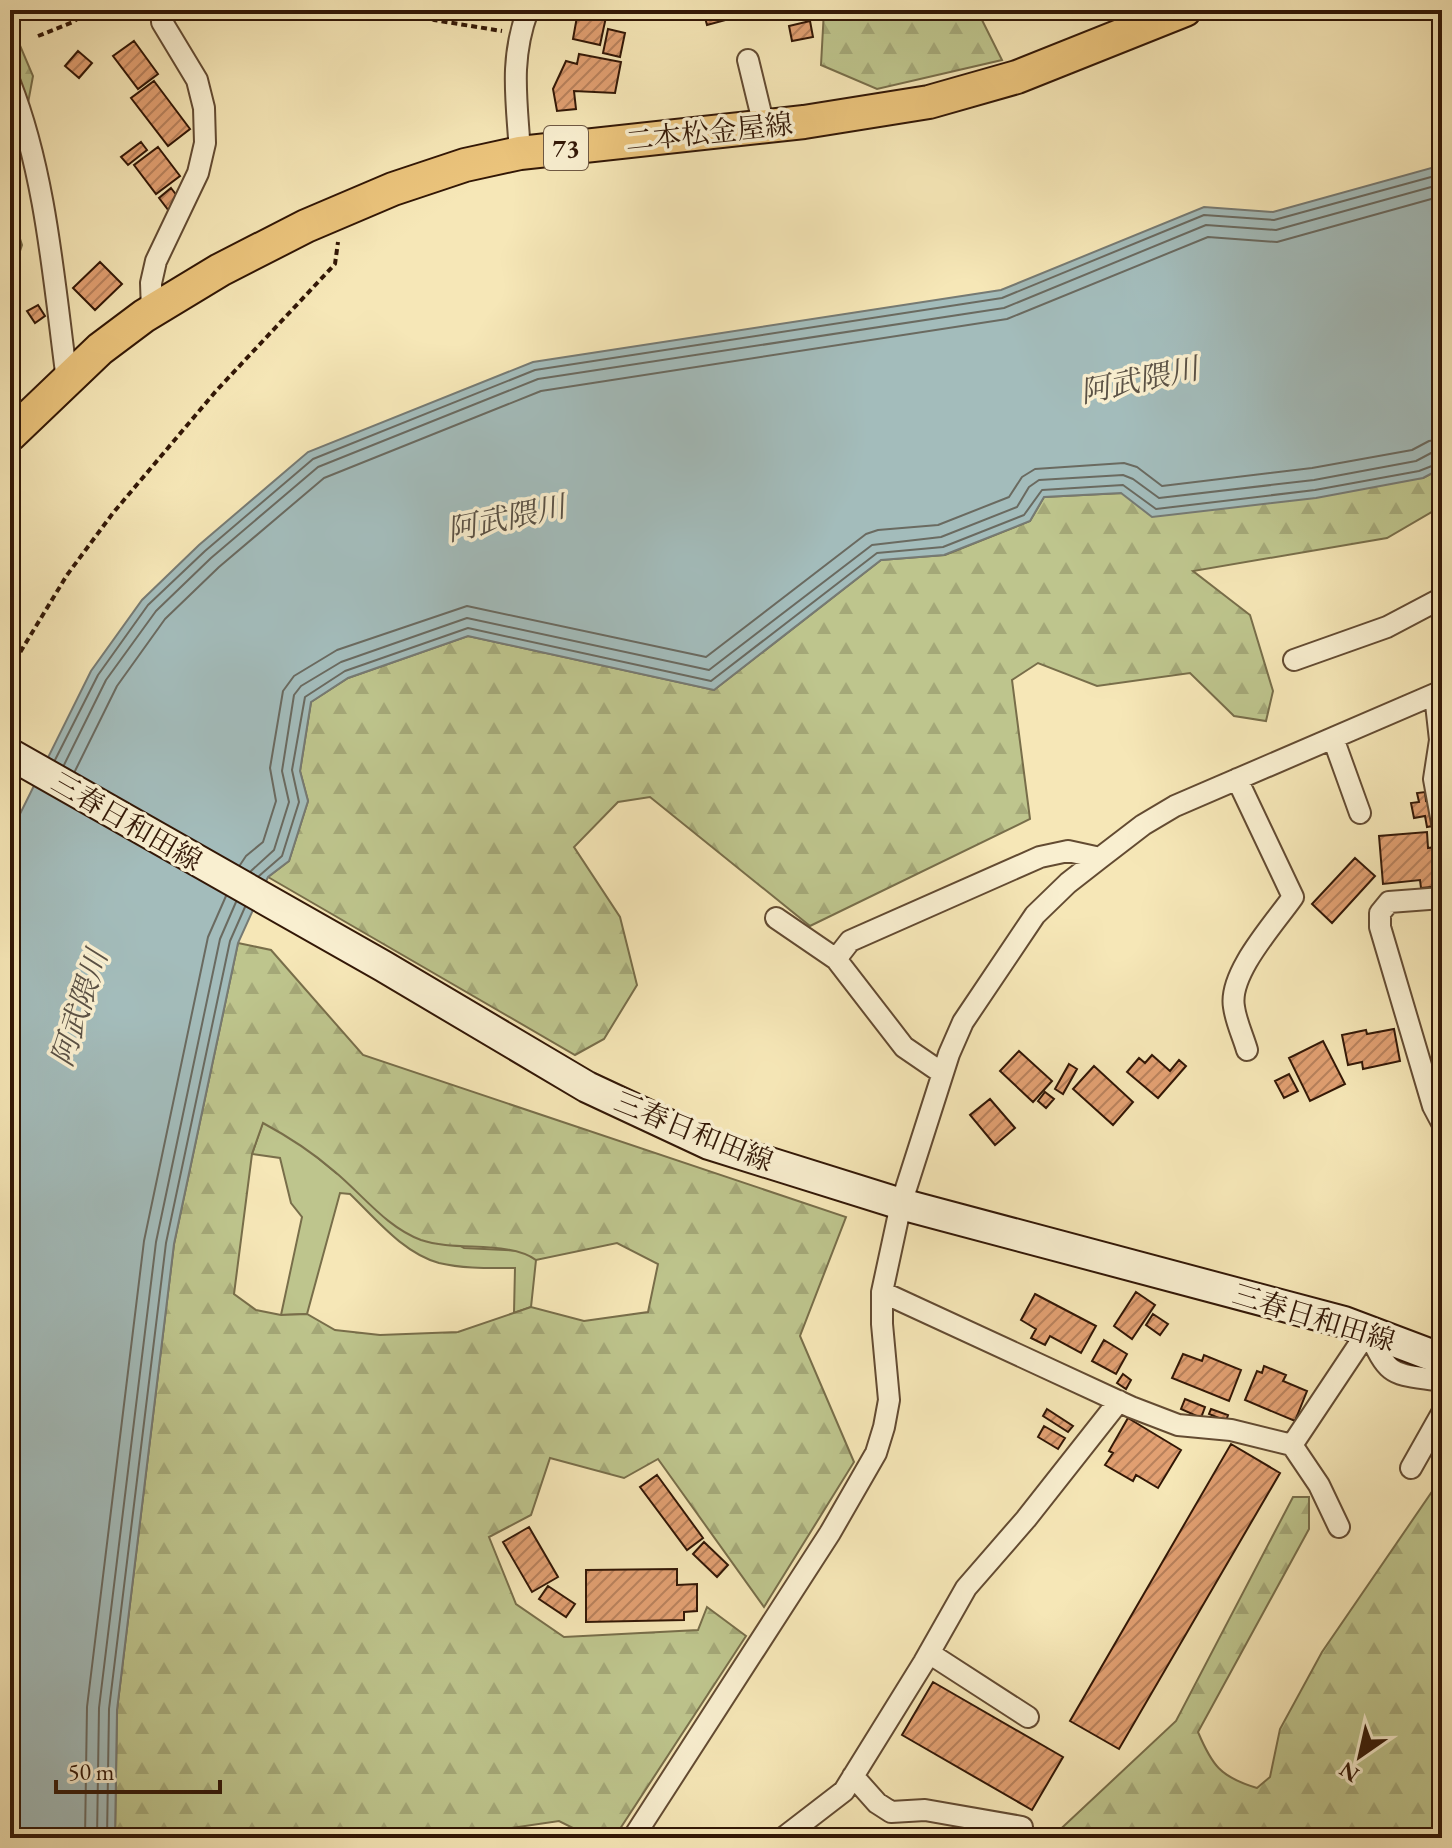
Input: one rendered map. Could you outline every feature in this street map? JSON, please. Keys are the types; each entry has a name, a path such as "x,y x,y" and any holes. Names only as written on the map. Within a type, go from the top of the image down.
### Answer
{"main road":[{"name":"二本松金屋線","path":"10,435 100,349 152,311 220,270 306,226 393,189 465,165 520,153 764,126 929,102 1017,77 1185,10"},
{"name":"三春日和田線","path":"10,754 406,979 587,1087 709,1144 901,1204 1271,1301 1368,1331 1442,1359"}],"street":[{"path":"520,153 514,67 520,32 528,10"},
{"path":"152,311 151,283 156,261 198,173 205,143 204,108 197,80 162,22"},
{"path":"748,60 764,126"},
{"path":"10,83 20,109 36,176 67,380"},
{"path":"1294,660 1387,627 1442,598"},
{"path":"633,1838 830,1533 876,1453 889,1400 882,1292 901,1204 942,1073 970,1010 1035,915 1100,858 1143,825 1175,806 1439,693 1440,740 1434,779 1442,823"},
{"path":"1333,738 1360,813"},
{"path":"1237,779 1293,897 1249,960 1234,990 1233,1006 1247,1050"},
{"path":"836,959 850,941 1040,857 1068,851 1100,858"},
{"path":"1442,898 1389,902 1380,913 1380,927 1433,1106 1442,1123"},
{"path":"776,918 836,959 904,1047 942,1073"},
{"path":"882,1292 1178,1425 1231,1430 1292,1445 1319,1485 1339,1527"},
{"path":"1368,1331 1378,1357 1387,1367 1399,1374 1442,1381"},
{"path":"1292,1445 1368,1331"},
{"path":"783,1838 844,1791 966,1588 1026,1519 1119,1401"},
{"path":"1411,1468 1442,1413"},
{"path":"929,1653 1028,1717"},
{"path":"853,1776 877,1803 891,1812 925,1810 1022,1827"}],"path":[{"path":"38,36 73,22 90,10"},
{"path":"414,10 434,20 485,30 520,32"},
{"path":"10,669 67,575 113,513 216,391 335,264 343,212"}],"green space":[{"path":"824,10 977,10 1002,60 877,89 821,65"},
{"path":"10,22 33,76 23,130 10,146"},
{"path":"10,208 22,245 10,281"},
{"path":"1442,468 1442,506 1387,538 1193,571 1250,615 1273,691 1266,721 1234,716 1190,673 1097,686 1038,663 1012,680 1030,819 810,926 650,797 618,802 574,847 620,917 637,985 604,1039 575,1055 268,877 289,861 308,801 300,771 311,702 348,678 468,636 714,690 881,560 945,555 1030,521 1044,497 1423,478"},
{"path":"238,943 271,950 363,1055 846,1217 800,1336 854,1462 764,1607 658,1459 624,1478 550,1458 531,1515 489,1537 516,1604 564,1637 698,1630 707,1607 746,1636 614,1838 593,1838 559,1821 497,1830 499,1838 115,1838 117,1710 174,1244","holes":["263,1123 326,1164 375,1210 421,1240 511,1250 536,1260 617,1243 658,1264 648,1312 584,1321 531,1307 458,1332 380,1335 335,1330 307,1314 281,1315 256,1310 234,1294 252,1154"]},
{"path":"263,1122 300,1143 336,1173 464,1248 524,1251 536,1260 531,1307 514,1313 515,1268 458,1266 426,1258 391,1234 350,1194 340,1193 307,1314 281,1315 302,1217 291,1203 280,1158 252,1154"},
{"path":"1442,1477 1442,1838 1051,1838 1176,1721 1293,1497 1309,1497 1309,1529 1198,1732 1213,1761 1234,1779 1257,1788 1270,1777 1280,1729 1322,1652"}],"water":[{"name":"阿武隈川","path":"1442,165 1442,468 1423,478 1316,498 1152,517 1121,493 1044,497 1030,521 944,555 881,560 714,690 468,636 348,678 311,702 300,771 308,801 289,861 268,877 238,943 174,1244 117,1710 115,1838 10,1838 10,834 91,671 142,600 199,545 308,452 533,362 1001,290 1204,207 1273,212"}],"building":[{"path":"703,10 726,10 729,19 707,25"},
{"path":"578,11 606,17 600,45 573,39"},
{"path":"810,21 813,37 792,41 789,26"},
{"path":"608,29 625,33 620,57 603,53"},
{"path":"134,41 158,74 138,89 113,56"},
{"path":"78,51 92,63 79,78 65,66"},
{"path":"579,54 621,62 615,93 574,91 576,109 557,111 553,89 566,61 577,64"},
{"path":"154,81 190,129 168,146 131,98"},
{"path":"141,142 147,150 128,165 121,157"},
{"path":"158,147 180,176 156,194 134,165"},
{"path":"171,188 181,201 169,211 159,198"},
{"path":"100,262 122,284 95,310 73,288"},
{"path":"38,305 45,316 35,323 27,311"},
{"path":"1425,792 1433,826 1427,827 1425,816 1414,818 1411,803 1419,802 1417,793"},
{"path":"1427,832 1428,848 1442,846 1442,886 1421,888 1420,880 1383,884 1379,836"},
{"path":"1355,858 1375,876 1332,923 1312,904"},
{"path":"1394,1029 1400,1061 1363,1069 1362,1062 1348,1065 1342,1035"},
{"path":"1323,1041 1345,1084 1310,1101 1289,1058"},
{"path":"1019,1051 1052,1081 1033,1102 1000,1071"},
{"path":"1152,1055 1170,1071 1179,1060 1186,1066 1158,1098 1127,1072 1139,1058 1145,1063"},
{"path":"1069,1064 1077,1069 1063,1094 1055,1089"},
{"path":"1094,1066 1133,1102 1113,1125 1073,1089"},
{"path":"1289,1074 1298,1091 1284,1098 1275,1081"},
{"path":"1045,1092 1054,1099 1046,1108 1038,1101"},
{"path":"990,1099 1015,1128 995,1145 970,1115"},
{"path":"1136,1292 1155,1305 1132,1339 1114,1326"},
{"path":"1035,1294 1096,1326 1081,1353 1050,1336 1045,1345 1031,1338 1036,1329 1021,1320"},
{"path":"1153,1314 1168,1324 1160,1335 1146,1325"},
{"path":"1104,1340 1127,1354 1116,1374 1092,1361"},
{"path":"1183,1354 1202,1361 1204,1355 1241,1370 1229,1401 1172,1378"},
{"path":"1264,1366 1286,1375 1283,1381 1307,1391 1295,1421 1245,1400 1257,1371 1262,1373"},
{"path":"1123,1374 1131,1380 1126,1389 1117,1383"},
{"path":"1185,1399 1205,1407 1201,1418 1181,1409"},
{"path":"1047,1409 1073,1426 1068,1432 1043,1416"},
{"path":"1211,1409 1228,1415 1226,1421 1209,1414"},
{"path":"1128,1418 1181,1450 1158,1488 1136,1475 1133,1481 1105,1465 1113,1453 1109,1451"},
{"path":"1044,1426 1065,1438 1058,1449 1038,1437"},
{"path":"1231,1444 1280,1473 1119,1749 1070,1721"},
{"path":"657,1475 703,1538 687,1550 640,1487"},
{"path":"529,1527 558,1577 532,1592 503,1542"},
{"path":"704,1542 728,1565 717,1577 693,1554"},
{"path":"677,1569 677,1585 697,1584 697,1611 684,1612 684,1620 586,1622 586,1570"},
{"path":"548,1586 575,1604 566,1617 539,1599"},
{"path":"933,1682 1063,1757 1032,1810 902,1735"},
{"path":"989,1828 991,1838 965,1838 964,1834"}]}
